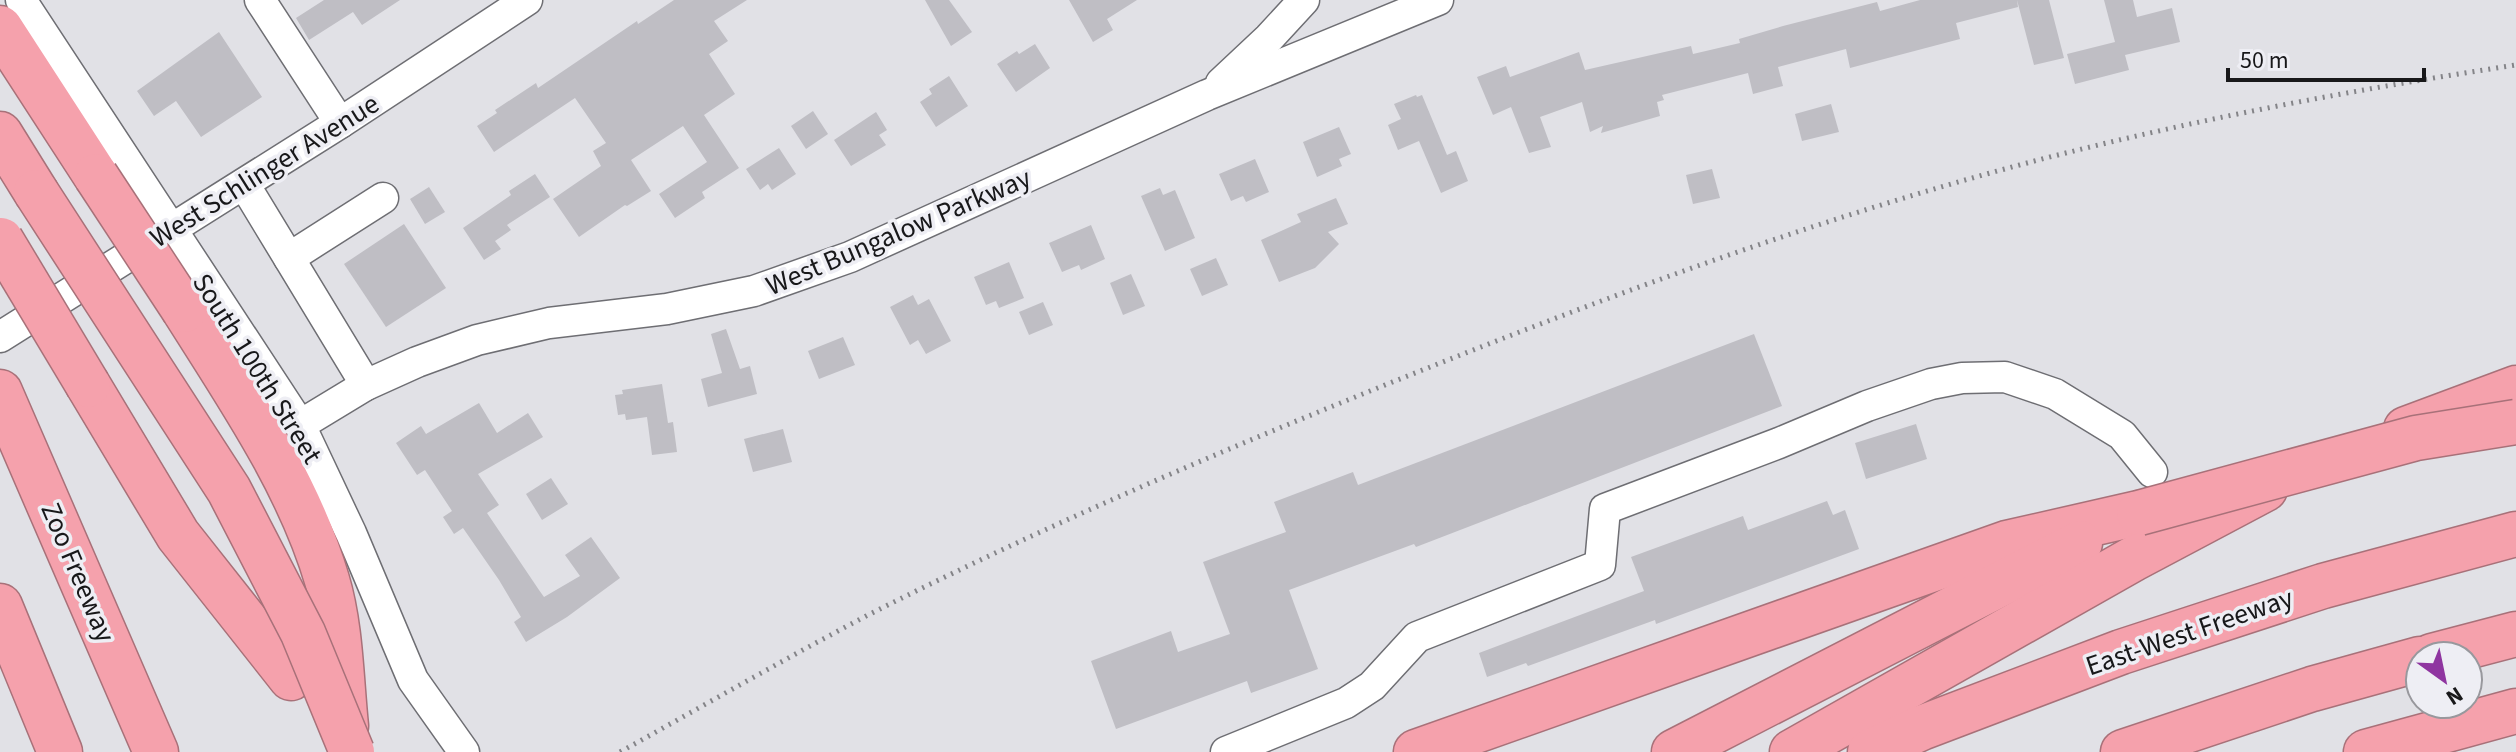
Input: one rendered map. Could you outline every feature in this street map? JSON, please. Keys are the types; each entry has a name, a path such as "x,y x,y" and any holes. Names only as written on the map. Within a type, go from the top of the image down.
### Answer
{"highway":[{"path":"0,28 259,431 312,537 334,607 350,752"},
{"path":"0,134 234,501 303,633 350,752"},
{"path":"0,240 171,525 202,569 291,678 380,752"},
{"path":"1792,752 2236,503 2345,454 2516,388"},
{"name":"Zoo Freeway","path":"6,404 156,752"},
{"path":"1416,752 2007,543 2139,513 2416,438 2516,422"},
{"path":"1674,752 2139,513"},
{"name":"East-West Freeway","path":"1870,752 1921,728 2121,652 2323,586 2516,534"},
{"path":"0,606 60,752"},
{"path":"2484,642 2516,634"},
{"path":"2123,752 2312,689 2404,663"},
{"path":"2366,752 2516,711"}],"street":[{"name":"South 100th Street","path":"21,0 300,425 351,533 413,680 463,750"},
{"path":"260,0 340,123"},
{"name":"West Schlinger Avenue","path":"0,337 340,123 495,8 527,0"},
{"path":"1207,95 1269,38 1304,0"},
{"name":"West Bungalow Parkway","path":"300,425 366,385 417,362 491,337 549,323 667,309 754,291 850,257 1207,95 1438,0"},
{"path":"244,184 366,385"},
{"path":"289,258 383,198"},
{"path":"1226,752 1346,703 1372,686 1417,637 1600,565 1605,509 1779,443 1857,409 1931,384 1962,378 2005,377 2055,394 2122,435 2152,472"}],"path":[{"path":"620,752 869,615 1107,500 1480,347 1724,257 1883,205 2044,158 2204,120 2357,89 2516,65"}],"building":[{"path":"324,0 400,0 362,25 353,12 309,40 296,18"},
{"path":"674,0 747,0 714,21 728,41 709,54 735,94 704,115 739,168 702,192 705,198 675,218 659,194 707,162 683,126 631,160 651,191 579,237 553,199 601,166 593,151 606,143 575,98 494,152 477,126 536,83 538,88 637,21 638,24"},
{"path":"925,0 949,0 972,32 951,46"},
{"path":"1069,0 1137,0 1107,19 1113,30 1093,42"},
{"path":"1920,0 2017,0 2018,7 1956,23 1960,39 1850,68 1846,49 1778,67 1783,86 1753,94 1748,73 1662,95 1664,100 1657,102 1660,116 1601,133 1603,126 1590,132 1582,102 1540,117 1551,147 1529,153 1511,107 1493,115 1477,77 1506,66 1510,77 1579,52 1585,70 1691,46 1693,54 1740,43 1739,39 1783,26 1877,2 1880,11"},
{"path":"2017,0 2049,0 2064,58 2034,65"},
{"path":"2104,0 2133,0 2137,17 2172,8 2180,42 2125,55 2129,70 2075,84 2067,54 2115,42"},
{"path":"219,32 262,97 201,137 176,101 154,116 137,91"},
{"path":"1035,44 1050,68 1016,92 997,64"},
{"path":"949,76 968,106 936,127 920,102 932,94 929,89"},
{"path":"1422,95 1447,155 1456,151 1468,181 1441,193 1419,141 1398,150 1388,125 1401,119 1394,104"},
{"path":"1831,104 1839,132 1802,141 1795,114"},
{"path":"813,111 828,134 806,149 791,126"},
{"path":"876,112 887,130 879,135 886,145 851,166 834,140"},
{"path":"1339,127 1351,154 1339,159 1342,166 1317,177 1303,142"},
{"path":"779,148 796,174 772,190 768,184 760,190 746,169"},
{"path":"1255,159 1269,192 1246,202 1243,196 1231,201 1219,174"},
{"path":"1712,169 1720,198 1693,204 1686,175"},
{"path":"535,174 550,197 507,225 511,230 495,241 501,249 484,260 463,228 511,195 509,191"},
{"path":"429,187 445,212 425,224 410,199"},
{"path":"1160,188 1163,195 1175,190 1195,238 1165,251 1141,196"},
{"path":"1336,198 1348,224 1328,232 1339,244 1315,268 1279,282 1261,240 1301,222 1297,214"},
{"path":"404,224 446,288 386,327 344,264"},
{"path":"1091,225 1105,259 1081,270 1079,265 1062,272 1049,243"},
{"path":"1216,258 1228,285 1202,296 1190,269"},
{"path":"1009,262 1024,298 999,308 996,301 986,305 974,277"},
{"path":"1131,274 1145,306 1123,315 1110,283"},
{"path":"913,295 918,305 929,299 951,341 926,354 918,340 910,345 890,307"},
{"path":"1043,302 1053,325 1029,335 1019,312"},
{"path":"726,329 740,369 750,366 757,394 708,407 701,379 722,373 711,334"},
{"path":"1754,334 1782,406 1416,547 1414,544 1289,590 1318,669 1251,693 1247,681 1116,729 1091,661 1171,631 1178,652 1230,634 1203,562 1286,532 1274,502 1353,472 1358,485"},
{"path":"843,337 855,365 819,379 808,351"},
{"path":"662,384 668,423 673,422 677,452 652,455 647,417 626,420 625,414 618,415 615,395 623,394 622,390"},
{"path":"479,403 497,433 528,413 543,437 478,474 499,505 487,513 544,597 580,576 565,555 591,537 620,578 567,617 526,642 514,622 521,617 499,580 463,528 454,534 443,517 452,511 425,470 417,475 396,443 421,426 426,434"},
{"path":"1916,424 1927,459 1866,479 1855,443"},
{"path":"783,429 792,462 753,472 744,439"},
{"path":"551,478 568,504 542,520 526,494"},
{"path":"1827,501 1833,515 1845,510 1859,549 1656,624 1655,620 1528,666 1526,663 1487,677 1479,653 1644,591 1631,557 1743,516 1748,530"}]}
